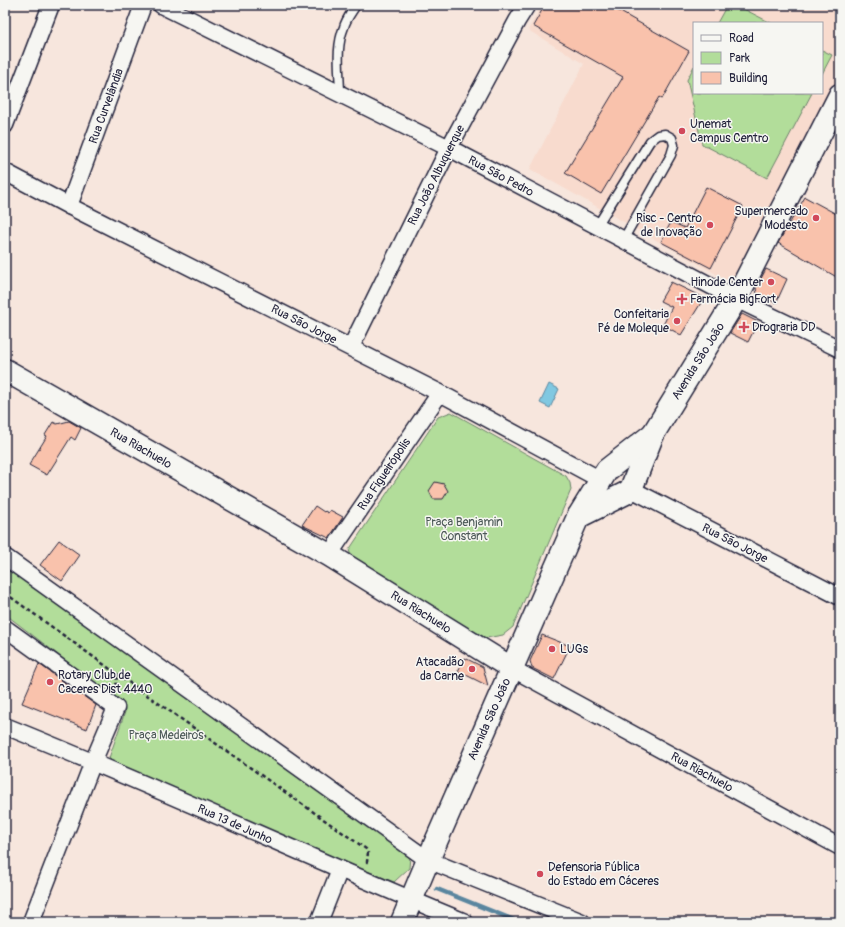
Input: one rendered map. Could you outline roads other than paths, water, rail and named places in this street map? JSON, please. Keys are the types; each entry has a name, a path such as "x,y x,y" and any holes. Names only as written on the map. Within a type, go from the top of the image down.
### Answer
{"main road":[{"name":"Avenida São João","path":"628,488 653,434 736,299 839,97"},
{"name":"Rua Riachuelo","path":"5,370 329,555 511,668"},
{"name":"Avenida São João","path":"402,922 511,668 578,517 607,472 653,434"},
{"path":"625,466 629,469 628,488 608,492 605,489 607,472 625,466"},
{"path":"578,517 628,488"}],"street":[{"path":"5,124 51,5"},
{"name":"Rua Curvelândia","path":"69,206 143,5"},
{"name":"Rua São Pedro","path":"161,5 449,148 736,299 840,349"},
{"name":"Rua João Albuquerque","path":"351,347 449,148 527,5"},
{"name":"Rua São Jorge","path":"5,172 69,206 440,393 607,472"},
{"name":"Rua Figueirópolis","path":"329,555 440,393"},
{"name":"Rua São Jorge","path":"628,488 840,597"},
{"path":"5,557 428,860 582,922"},
{"path":"5,628 116,708 93,762 31,922"},
{"name":"Rua Riachuelo","path":"511,668 840,847"},
{"name":"Rua 13 de Junho","path":"5,726 93,762 465,922"},
{"path":"318,922 340,869"}],"lane":[{"path":"340,95 338,63 339,48 344,26 356,5"},
{"path":"597,226 650,141 658,135 666,134 672,138 674,145 671,154 623,240"}],"water":[{"path":"549,384 559,389 550,408 540,403"}],"waterway":[{"path":"437,889 519,922"}],"place":[{"name":"Unemat Campus Centro","path":"682,131"},
{"name":"Supermercado Modesto","path":"816,218"},
{"name":"Risc - Centro de Inovação","path":"710,225"},
{"name":"Hinode Center","path":"771,282"},
{"name":"Farmácia BigFort","path":"682,299"},
{"name":"Confeitaria Pé de Moleque","path":"677,321"},
{"name":"Drograria DD","path":"744,327"},
{"name":"LUGs","path":"552,649"},
{"name":"Atacadão da Carne","path":"472,669"},
{"name":"Rotary Club de Caceres Dist 4440","path":"50,682"},
{"name":"Defensoria Pública do Estado em Cáceres","path":"540,874"}],"park label":[{"name":"Praça Benjamin Constant","path":"464,529"},
{"name":"Praça Medeiros","path":"166,735"}]}
